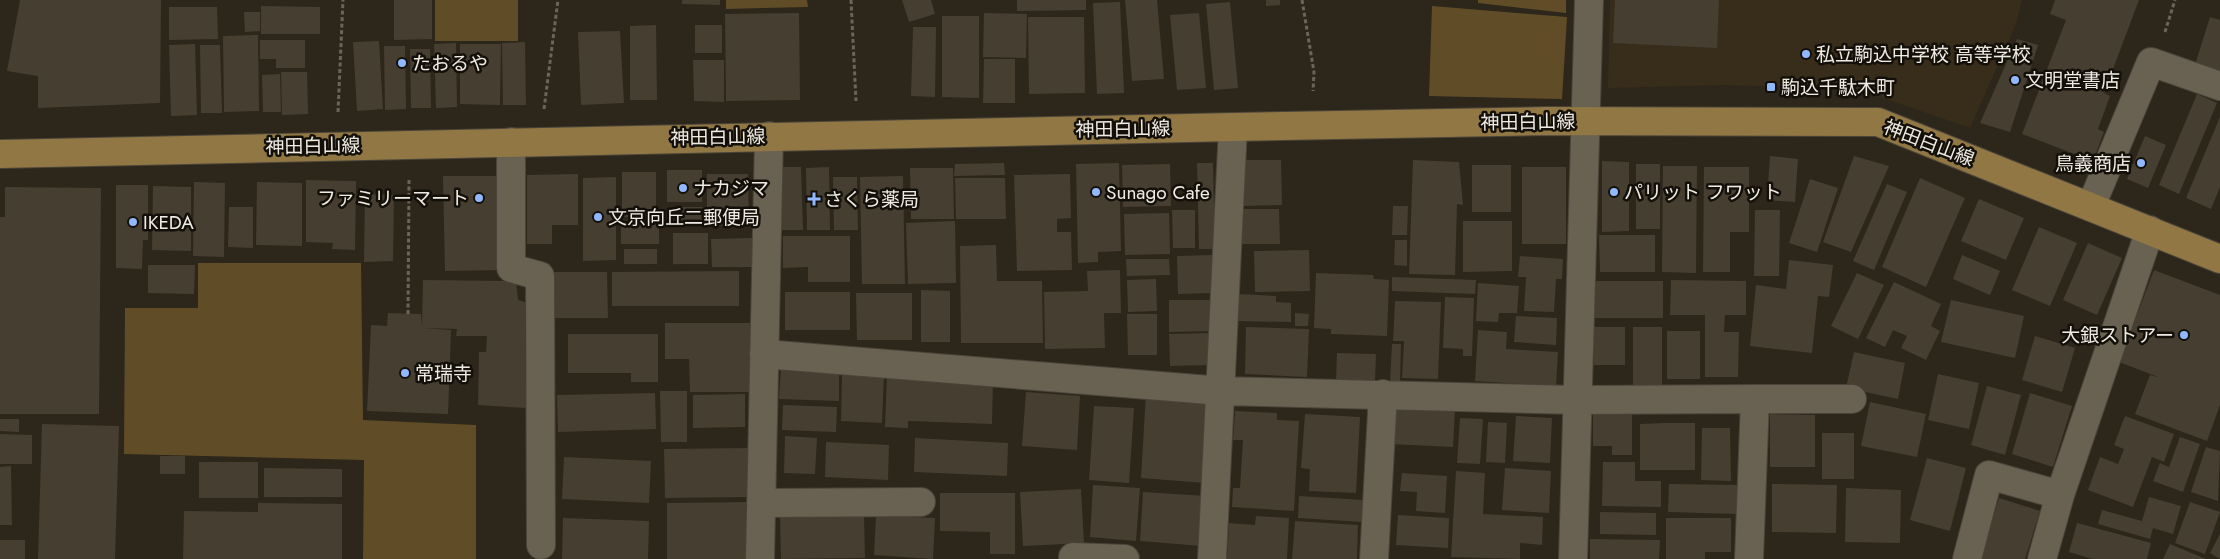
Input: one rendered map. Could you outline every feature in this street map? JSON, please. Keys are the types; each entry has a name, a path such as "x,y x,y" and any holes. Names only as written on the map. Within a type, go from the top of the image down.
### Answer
{"main road":[{"name":"神田白山線","path":"0,154 1311,125 1587,121 1878,122 2220,259"}],"street":[{"path":"1573,559 1576,400 1587,121 1589,0"},
{"path":"2091,206 2151,62 2220,86"},
{"path":"1212,559 1222,391 1233,127"},
{"path":"760,559 769,136"},
{"path":"511,142 511,268 540,276 541,545"},
{"path":"2042,559 2060,494 2150,230"},
{"path":"764,354 1222,391 1576,400 1852,398"},
{"path":"1374,559 1383,394"},
{"path":"1749,559 1755,399"},
{"path":"1967,559 1989,474 2060,494"},
{"path":"761,503 921,502"},
{"path":"1073,557 1125,559"}],"path":[{"path":"336,146 343,0"},
{"path":"540,141 558,0"},
{"path":"851,0 858,134"},
{"path":"1302,0 1314,72 1311,125"},
{"path":"408,314 410,144"}],"shaded area":[{"path":"435,0 518,0 518,41 435,41"},
{"path":"726,0 807,0 808,7 726,9"},
{"path":"1478,0 1566,0 1566,13 1478,3"},
{"name":"私立駒込中学校 高等学校","path":"1610,0 2022,0 2016,24 1970,128 1857,89 1724,85 1608,88"},
{"path":"1432,6 1567,17 1562,99 1429,96"},
{"path":"198,263 361,263 363,420 476,425 476,559 363,559 364,460 124,454 125,308 198,308"}],"building":[{"path":"20,0 161,0 160,103 38,108 38,76 7,71"},
{"path":"394,0 432,0 432,39 394,40"},
{"path":"682,0 720,0 720,5 682,4"},
{"path":"902,0 931,0 935,14 909,22"},
{"path":"1017,0 1086,0 1086,10 1017,11"},
{"path":"1125,0 1157,0 1164,79 1132,81"},
{"path":"1266,0 1280,0 1280,5 1266,6"},
{"path":"1615,0 1719,0 1717,48 1613,43"},
{"path":"2055,0 2139,0 2104,93 2110,96 2098,129 2104,132 2093,161 2022,134 2066,20 2050,14"},
{"path":"1120,2 1124,93 1097,94 1093,3"},
{"path":"1230,2 1238,88 1214,90 1206,4"},
{"path":"261,6 320,7 320,34 261,34"},
{"path":"169,7 217,7 218,39 169,40"},
{"path":"244,12 260,12 260,31 245,32"},
{"path":"799,13 800,100 726,101 725,14"},
{"path":"984,13 1027,14 1026,58 983,57"},
{"path":"1199,13 1206,88 1177,90 1170,15"},
{"path":"942,16 979,16 979,98 942,97"},
{"path":"1028,17 1084,17 1085,93 1029,94"},
{"path":"2210,17 2220,20 2220,76 2194,68"},
{"path":"656,25 657,100 630,100 630,26"},
{"path":"695,25 722,25 722,53 695,53"},
{"path":"913,27 936,27 935,97 911,96"},
{"path":"620,31 624,103 581,105 578,32"},
{"path":"258,35 259,111 224,112 223,36"},
{"path":"2017,39 2038,45 2010,132 1980,123"},
{"path":"260,40 305,40 305,68 276,68 276,59 260,59"},
{"path":"379,41 383,109 357,111 353,42"},
{"path":"525,42 526,105 503,105 502,43"},
{"path":"456,43 457,107 436,108 434,44"},
{"path":"195,44 197,115 171,116 169,45"},
{"path":"460,44 501,44 500,105 460,104"},
{"path":"200,45 220,45 222,113 201,113"},
{"path":"384,46 405,46 406,109 385,110"},
{"path":"410,49 430,49 431,108 411,108"},
{"path":"984,59 1015,59 1015,103 983,103"},
{"path":"693,60 724,60 724,102 694,101"},
{"path":"281,72 307,72 308,114 282,115"},
{"path":"280,74 281,112 263,112 262,75"},
{"path":"2197,94 2217,103 2179,194 2159,185"},
{"path":"2220,117 2220,187 2211,209 2186,198"},
{"path":"2145,136 2166,145 2148,188 2127,179"},
{"path":"1770,156 1798,159 1795,202 1767,200"},
{"path":"1854,156 1889,166 1851,252 1823,242"},
{"path":"1242,160 1281,160 1282,205 1244,206"},
{"path":"1413,160 1459,162 1463,205 1457,204 1455,275 1409,274"},
{"path":"1602,161 1629,162 1629,231 1602,232"},
{"path":"1004,163 1005,175 954,176 955,164"},
{"path":"1119,163 1121,251 1098,252 1098,262 1078,263 1076,164"},
{"path":"1197,163 1213,163 1215,249 1199,249"},
{"path":"1170,164 1171,206 1123,207 1122,165"},
{"path":"1636,164 1660,164 1660,229 1636,229"},
{"path":"1472,165 1511,165 1511,212 1472,212"},
{"path":"1663,166 1697,166 1696,273 1662,272"},
{"path":"777,167 801,167 803,230 778,230"},
{"path":"829,167 830,230 807,230 806,168"},
{"path":"1522,167 1566,167 1566,244 1522,244"},
{"path":"1704,167 1749,167 1749,232 1730,232 1730,272 1703,272"},
{"path":"910,168 953,168 954,219 911,219"},
{"path":"667,170 702,170 702,202 667,202"},
{"path":"622,172 656,172 656,217 622,217"},
{"path":"578,174 578,225 552,225 552,244 527,244 527,175"},
{"path":"707,174 748,174 749,226 707,226"},
{"path":"1070,174 1071,218 1057,219 1057,232 1071,232 1072,270 1017,271 1014,175"},
{"path":"443,176 504,176 505,270 445,271"},
{"path":"903,176 905,284 862,284 860,177"},
{"path":"616,177 616,260 583,261 583,178"},
{"path":"833,177 857,177 858,230 834,230"},
{"path":"955,178 1005,178 1006,219 956,219"},
{"path":"1920,178 1965,198 1926,287 1882,267"},
{"path":"1810,179 1838,188 1817,252 1789,243"},
{"path":"306,180 356,181 355,250 332,249 333,243 306,242"},
{"path":"194,182 225,183 224,257 193,256"},
{"path":"257,182 302,183 302,246 256,245"},
{"path":"1887,184 1907,192 1874,270 1853,261"},
{"path":"116,185 148,185 148,240 143,240 142,269 116,268"},
{"path":"153,186 191,187 191,251 152,250"},
{"path":"5,187 101,188 99,414 0,414 0,217 5,217"},
{"path":"365,194 394,195 393,261 364,262"},
{"path":"1979,199 2024,218 2006,260 1961,241"},
{"path":"1393,206 1408,206 1407,235 1392,235"},
{"path":"229,207 253,207 253,248 228,247"},
{"path":"675,207 705,207 706,220 675,220"},
{"path":"1241,209 1279,209 1280,244 1241,244"},
{"path":"1172,210 1195,210 1195,248 1173,248"},
{"path":"1755,210 1780,210 1779,276 1754,276"},
{"path":"1169,213 1170,254 1125,255 1124,214"},
{"path":"955,221 956,283 908,284 906,223"},
{"path":"1463,221 1512,221 1512,271 1463,272"},
{"path":"659,222 659,244 621,244 621,223"},
{"path":"2039,227 2077,243 2050,306 2012,290"},
{"path":"673,233 708,233 708,264 673,264"},
{"path":"1599,235 1655,235 1655,272 1600,272"},
{"path":"783,236 850,236 850,282 808,282 808,267 783,268"},
{"path":"752,238 753,267 712,267 711,239"},
{"path":"1395,240 1407,240 1407,266 1394,265"},
{"path":"2088,243 2122,258 2097,315 2063,300"},
{"path":"996,245 997,281 1042,281 1043,343 961,343 960,246"},
{"path":"624,249 657,249 657,264 624,264"},
{"path":"1309,250 1310,291 1255,292 1254,251"},
{"path":"1213,255 1214,293 1178,294 1177,256"},
{"path":"1962,255 2000,271 1990,295 1953,279"},
{"path":"1520,256 1563,259 1562,279 1556,279 1554,312 1524,311 1526,277 1518,277"},
{"path":"1126,259 1169,259 1170,275 1127,276"},
{"path":"1789,260 1833,265 1829,297 1818,296 1812,353 1750,346 1756,285 1786,289"},
{"path":"148,265 195,265 194,294 148,293"},
{"path":"1120,270 1121,313 1104,313 1105,348 1045,349 1044,292 1088,291 1087,271"},
{"path":"2154,270 2220,295 2220,405 2207,441 2135,414 2150,375 2158,377 2119,362"},
{"path":"739,271 739,306 612,306 612,272"},
{"path":"552,272 607,272 608,318 552,318"},
{"path":"1316,273 1373,275 1374,279 1389,280 1387,336 1331,334 1331,329 1314,328"},
{"path":"1857,273 1884,285 1858,339 1831,326"},
{"path":"1392,277 1476,280 1475,294 1392,291"},
{"path":"1156,279 1157,311 1128,312 1127,280"},
{"path":"423,280 516,281 518,300 525,302 526,408 478,405 479,352 486,352 487,336 456,336 457,329 422,328 451,330 448,414 367,411 371,325 387,326 388,313 421,314 422,326"},
{"path":"1671,280 1746,281 1746,315 1725,315 1724,332 1739,332 1738,377 1705,377 1705,315 1670,315"},
{"path":"1595,281 1663,281 1663,318 1595,318"},
{"path":"1894,282 1941,304 1931,326 1940,331 1926,360 1901,348 1907,336 1893,330 1885,347 1866,338"},
{"path":"1478,283 1519,286 1517,313 1499,313 1498,322 1476,321"},
{"path":"921,290 950,291 950,342 921,342"},
{"path":"785,292 850,292 850,330 785,330"},
{"path":"856,293 912,293 912,340 857,340"},
{"path":"1239,294 1276,296 1276,302 1291,303 1291,322 1238,321"},
{"path":"1445,297 1474,298 1472,356 1463,356 1463,349 1443,348"},
{"path":"1169,300 1214,300 1215,331 1169,332"},
{"path":"1951,300 2024,316 2015,358 1941,342"},
{"path":"1395,301 1441,302 1438,379 1402,378 1404,341 1393,341"},
{"path":"1295,313 1309,314 1308,326 1295,326"},
{"path":"1127,314 1157,314 1157,355 1128,355"},
{"path":"1516,316 1557,318 1556,345 1514,342"},
{"path":"665,323 754,323 754,392 690,392 689,359 665,359"},
{"path":"1246,327 1309,329 1307,377 1245,374"},
{"path":"1594,327 1625,327 1625,365 1594,365"},
{"path":"1633,327 1662,327 1662,385 1633,385"},
{"path":"1478,330 1507,332 1506,349 1558,352 1556,386 1475,381"},
{"path":"1667,331 1700,331 1700,379 1667,379"},
{"path":"1211,333 1212,365 1170,366 1169,334"},
{"path":"568,334 658,334 658,382 631,382 631,373 568,373"},
{"path":"2035,336 2075,348 2062,392 2022,380"},
{"path":"1392,344 1401,344 1400,384 1390,383"},
{"path":"1854,352 1905,363 1898,399 1846,388"},
{"path":"1337,353 1376,354 1375,381 1336,380"},
{"path":"781,366 839,368 839,401 779,399"},
{"path":"842,373 884,375 882,423 841,421"},
{"path":"887,374 993,379 992,424 908,421 908,428 885,427"},
{"path":"1938,374 1979,383 1969,429 1928,420"},
{"path":"1987,386 2021,395 2005,455 1971,445"},
{"path":"660,391 687,391 687,442 661,442"},
{"path":"1026,392 1080,396 1077,450 1022,446"},
{"path":"655,393 656,429 558,432 557,395"},
{"path":"1146,393 1212,398 1206,483 1141,478"},
{"path":"2030,393 2072,406 2053,467 2012,454"},
{"path":"745,394 745,427 693,428 693,395"},
{"path":"1870,402 1926,414 1917,457 1861,446"},
{"path":"783,405 837,407 836,432 782,430"},
{"path":"1094,406 1134,408 1129,483 1089,480"},
{"path":"1391,406 1455,409 1453,447 1389,444"},
{"path":"1235,411 1277,413 1277,420 1299,421 1294,511 1232,507 1233,488 1240,488 1243,440 1233,440"},
{"path":"1305,414 1360,417 1356,493 1309,491 1310,469 1301,468"},
{"path":"1593,414 1632,414 1632,455 1612,455 1612,446 1593,446"},
{"path":"1770,414 1815,415 1815,467 1770,467"},
{"path":"1516,416 1552,418 1550,463 1513,461"},
{"path":"2125,416 2174,434 2164,462 2152,457 2133,507 2088,490 2100,457 2118,464 2124,449 2114,445"},
{"path":"1460,418 1483,419 1480,464 1457,463"},
{"path":"0,419 19,419 19,432 0,431"},
{"path":"1488,422 1507,423 1505,463 1486,462"},
{"path":"1695,423 1695,470 1640,470 1640,424"},
{"path":"42,424 119,426 115,559 38,559"},
{"path":"1702,428 1730,428 1731,481 1701,480"},
{"path":"1822,433 1854,433 1854,479 1822,479"},
{"path":"0,434 32,435 32,464 0,464"},
{"path":"785,436 817,438 815,474 784,473"},
{"path":"2180,437 2200,444 2183,492 2153,481 2160,463 2169,467"},
{"path":"915,438 1008,443 1007,476 914,472"},
{"path":"826,442 889,445 888,480 825,477"},
{"path":"2206,447 2220,451 2218,501 2191,492"},
{"path":"749,448 749,497 665,498 664,449"},
{"path":"160,456 185,456 185,474 160,474"},
{"path":"564,457 651,461 649,503 562,499"},
{"path":"1927,458 1966,468 1950,531 1910,520"},
{"path":"199,462 258,462 258,498 199,498"},
{"path":"1603,462 1635,462 1635,481 1661,481 1661,507 1602,506"},
{"path":"11,466 12,525 0,525 0,467"},
{"path":"264,468 342,469 342,497 264,497"},
{"path":"1505,468 1551,471 1549,513 1502,510"},
{"path":"1456,471 1485,473 1483,514 1543,517 1542,545 1520,543 1520,559 1451,557"},
{"path":"1402,473 1447,476 1445,513 1416,511 1417,492 1400,491"},
{"path":"1669,484 1739,485 1738,514 1668,512"},
{"path":"1772,484 1837,485 1836,533 1772,532"},
{"path":"1093,485 1140,488 1136,541 1090,537"},
{"path":"1846,488 1901,490 1900,543 1845,542"},
{"path":"1081,489 1084,543 1023,546 1020,492"},
{"path":"1143,492 1206,496 1202,546 1140,541"},
{"path":"940,493 1015,493 1015,554 990,554 990,532 940,531"},
{"path":"1299,496 1364,500 1363,522 1298,518"},
{"path":"2149,497 2181,506 2173,534 2153,528 2150,539 2098,524 2102,510 2142,521"},
{"path":"1999,498 2040,511 2025,559 1981,559"},
{"path":"746,502 747,559 667,559 667,503"},
{"path":"2190,502 2220,512 2205,554 2175,543"},
{"path":"258,503 342,504 342,559 183,559 184,511 258,512"},
{"path":"1600,512 1656,513 1656,535 1600,534"},
{"path":"864,515 865,558 781,559 780,516"},
{"path":"876,515 935,518 933,559 874,555"},
{"path":"1398,515 1449,518 1448,548 1396,545"},
{"path":"1256,516 1289,518 1287,559 1227,559 1229,523 1255,525"},
{"path":"563,518 649,521 648,559 562,559"},
{"path":"1666,518 1731,518 1731,552 1705,552 1705,559 1666,559"},
{"path":"1295,521 1358,525 1357,559 1292,559"},
{"path":"2077,523 2151,543 2147,559 2093,559 2069,552"},
{"path":"2220,534 2220,559 2210,553"},
{"path":"1590,539 1660,540 1659,559 1590,559"},
{"path":"0,540 25,540 25,559 0,559"},
{"path":"2170,544 2206,559 2163,559"}],"place":[{"name":"私立駒込中学校 高等学校","path":"1806,54"},
{"name":"たおるや","path":"402,63"},
{"name":"文明堂書店","path":"2015,80"},
{"name":"駒込千駄木町","path":"1771,87"},
{"name":"鳥義商店","path":"2141,163"},
{"name":"ナカジマ","path":"683,188"},
{"name":"Sunago Cafe","path":"1096,192"},
{"name":"パリット フワット","path":"1614,192"},
{"name":"ファミリーマート","path":"479,198"},
{"name":"さくら薬局","path":"814,199"},
{"name":"文京向丘二郵便局","path":"598,217"},
{"name":"IKEDA","path":"133,222"},
{"name":"大銀ストアー","path":"2184,335"},
{"name":"常瑞寺","path":"405,373"}]}
